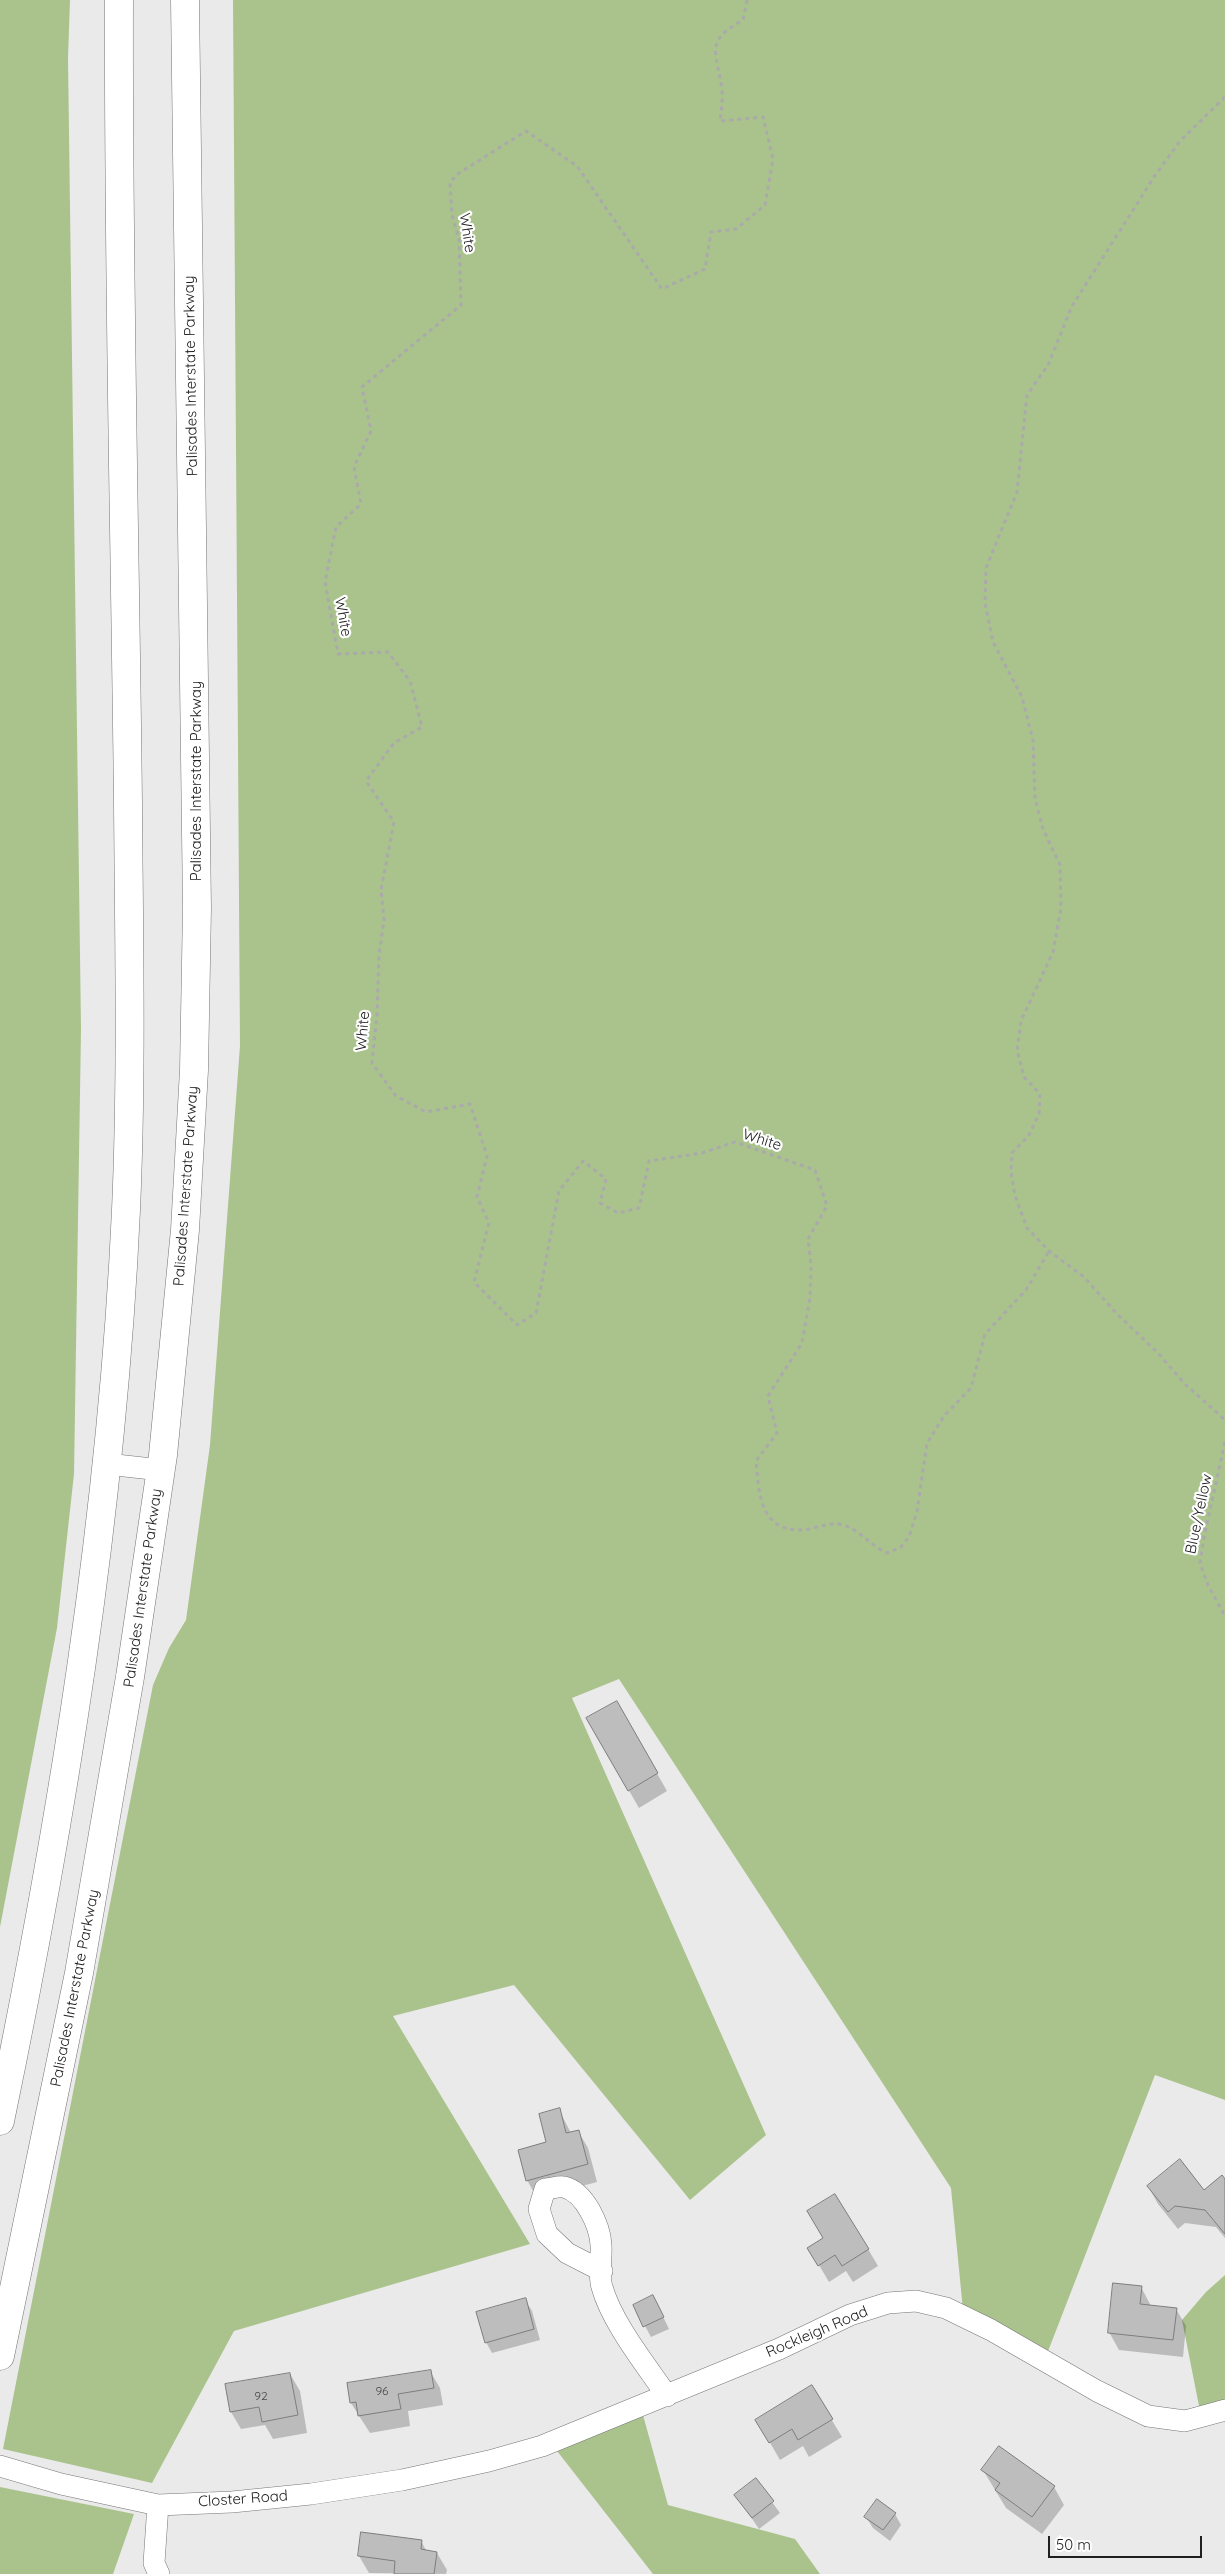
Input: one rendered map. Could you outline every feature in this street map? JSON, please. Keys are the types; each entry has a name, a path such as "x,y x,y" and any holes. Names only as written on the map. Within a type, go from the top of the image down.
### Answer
{"highway":[{"path":"0,2121 33,1951 96,1567 107,1464 125,1225 129,1016 126,601 118,158 119,0"},
{"name":"Palisades Interstate Parkway","path":"0,2356 79,1973 133,1659 161,1470 185,1220 196,990 196,747 185,0"}],"street":[{"path":"107,1464 161,1470"},
{"path":"602,2271 602,2287 622,2330 667,2396"},
{"name":"Rockleigh Road","path":"489,2462 542,2446 667,2396 779,2349 850,2315 888,2303 916,2301 946,2308 991,2330 1097,2391 1148,2416 1185,2421 1225,2410"},
{"name":"Closter Road","path":"0,2466 77,2488 158,2505 232,2502 311,2494 402,2480 489,2462"},
{"path":"158,2505 154,2563 159,2574"}],"path":[{"name":"White","path":"747,0 743,20 724,30 716,40 716,62 723,92 720,121 763,117 773,159 766,205 736,230 711,232 705,269 662,289 577,166 526,131 459,173 450,182 452,215 459,240 461,305 362,387 371,431 354,467 361,504 336,527 325,582 338,654 388,652 410,681 422,727 394,743 366,781 394,822 381,890 384,920 379,955 377,1015 372,1063 396,1096 426,1112 470,1104 486,1156 477,1197 489,1223 474,1282 516,1324 536,1313 559,1191 583,1161 606,1179 600,1203 618,1213 638,1208 649,1161 702,1153 735,1142 815,1170 827,1206 808,1239 811,1265 810,1298 802,1343 768,1396 777,1433 756,1461 759,1498 768,1517 785,1529 802,1530 838,1524 854,1529 876,1548 888,1553 900,1547 909,1537 917,1511 927,1443 944,1416 972,1388 985,1334 1026,1290 1049,1251"},
{"path":"1225,97 1180,142 1154,177 1072,306 1048,365 1027,395 1017,492 986,568 985,603 993,642 1022,697 1032,740 1035,799 1043,829 1060,865 1061,908 1053,952 1033,991 1022,1021 1016,1050 1024,1077 1040,1094 1039,1114 1029,1135 1012,1153 1012,1172 1016,1196 1027,1228 1049,1251 1084,1277 1117,1314 1158,1353 1185,1384 1225,1420"},
{"name":"Blue/Yellow","path":"1225,1442 1200,1563 1208,1585 1225,1616"}],"green space":[{"path":"0,0 70,0 68,58 81,1029 74,1474 57,1628 0,1927"},
{"path":"233,0 1225,0 1225,2100 1155,2075 1045,2359 963,2310 951,2188 619,1679 572,1698 766,2135 690,2200 514,1985 393,2016 530,2244 234,2331 152,2483 3,2449 153,1685 169,1648 186,1620 210,1445 240,1046"},
{"path":"1225,2275 1225,2406 1200,2411 1182,2320 1206,2292"},
{"path":"641,2408 668,2505 795,2539 820,2574 653,2574 550,2442"},
{"path":"0,2487 134,2514 113,2574 0,2574"}],"building":[{"path":"617,1701 658,1773 628,1791 586,1718"},
{"path":"560,2108 566,2133 579,2130 588,2164 526,2181 518,2150 546,2142 539,2114"},
{"path":"1180,2159 1204,2190 1222,2175 1225,2179 1225,2234 1205,2210 1175,2206 1168,2212 1147,2186"},
{"path":"835,2194 869,2249 842,2266 835,2255 818,2266 807,2248 823,2238 807,2211"},
{"path":"1113,2283 1142,2286 1140,2304 1177,2308 1173,2340 1108,2333"},
{"path":"653,2295 664,2317 643,2327 633,2305"},
{"path":"526,2298 534,2329 485,2343 476,2312"},
{"path":"431,2370 434,2388 398,2394 401,2409 358,2416 356,2402 350,2403 347,2383"},
{"path":"290,2373 298,2415 262,2422 259,2407 230,2412 225,2384"},
{"path":"812,2385 833,2419 798,2440 792,2429 769,2443 755,2420"},
{"path":"999,2446 1055,2486 1032,2517 995,2490 1000,2483 981,2470"},
{"path":"756,2478 774,2501 752,2518 734,2495"},
{"path":"877,2499 896,2513 883,2530 864,2517"},
{"path":"361,2532 422,2540 421,2549 437,2552 434,2574 394,2574 395,2561 358,2556"}]}
